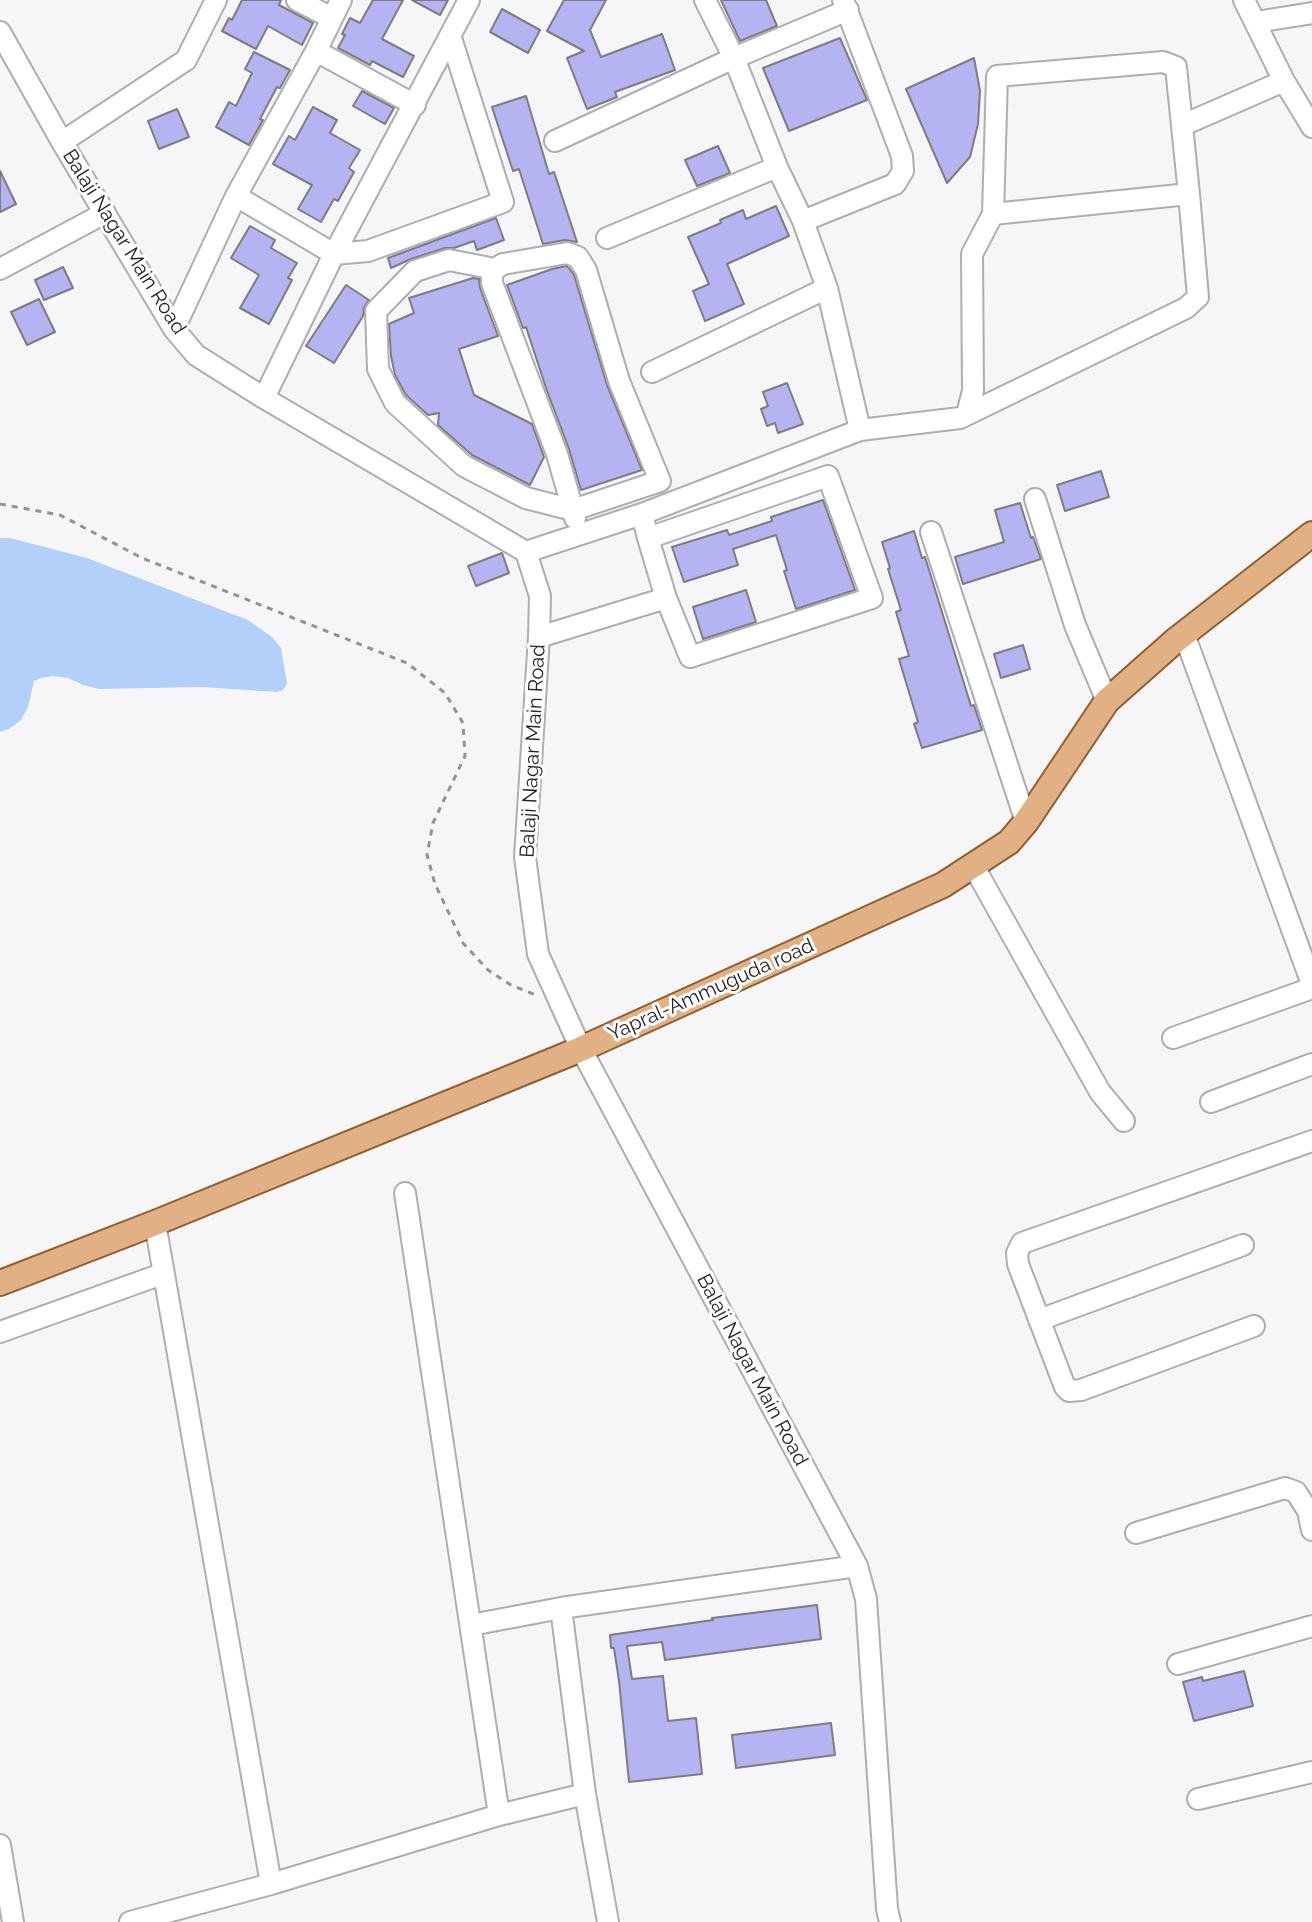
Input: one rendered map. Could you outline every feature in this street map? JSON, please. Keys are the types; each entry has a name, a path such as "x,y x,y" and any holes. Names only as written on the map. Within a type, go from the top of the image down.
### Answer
{"main road":[{"name":"Yapral-Ammuguda road","path":"0,1283 581,1049 943,885 1009,842 1026,822 1107,701 1184,634 1312,534"}],"street":[{"path":"62,142 186,60 216,0"},
{"path":"174,329 236,196 336,9 297,0"},
{"path":"264,398 334,254 469,0"},
{"path":"705,0 734,58 777,167 803,221 827,288 860,430"},
{"path":"1244,0 1284,81 1311,125"},
{"path":"555,141 845,5 902,156 903,171 895,184 803,221"},
{"path":"1256,22 1312,13"},
{"name":"Balaji Nagar Main Road","path":"0,32 174,329 196,355 526,552 540,596 525,857 538,954 581,1049 857,1566 866,1599 890,1922"},
{"path":"236,196 334,254 368,251 503,202 451,38"},
{"path":"316,51 415,105"},
{"path":"526,552 642,514 860,430 960,418 1186,308 1198,297 1176,67 1163,62 997,76 993,214 972,254 973,391 967,414"},
{"path":"1183,125 1284,81"},
{"path":"607,238 777,167"},
{"path":"993,214 1189,194"},
{"path":"0,269 105,213"},
{"path":"495,269 449,260 415,271 376,311 378,369 395,403 464,466 526,498 573,510 660,481 619,381 586,270 578,257 567,253 503,264 495,269 492,283 557,454 573,510 581,533"},
{"path":"652,372 827,288"},
{"path":"642,514 648,538 666,598 690,657 872,598 828,476 648,538"},
{"path":"1035,499 1075,625 1107,701"},
{"path":"931,532 1026,822"},
{"path":"539,637 666,598"},
{"path":"1173,1038 1312,986 1184,634"},
{"path":"973,865 1100,1092 1124,1121"},
{"path":"1211,1102 1312,1064"},
{"path":"1254,1326 1069,1391 1039,1320 1018,1264 1017,1253 1022,1243 1312,1141"},
{"path":"405,1193 499,1815"},
{"path":"155,1223 271,1884"},
{"path":"1039,1320 1243,1245"},
{"path":"0,1332 162,1274"},
{"path":"1136,1533 1285,1488 1296,1492 1308,1511 1312,1530"},
{"path":"471,1625 561,1608 857,1566"},
{"path":"561,1608 585,1794 608,1922"},
{"path":"1178,1664 1312,1626"},
{"path":"1198,1799 1312,1772"},
{"path":"130,1922 271,1884 499,1815 585,1794"},
{"path":"0,1845 13,1922"}],"path":[{"path":"0,504 60,515 142,558 407,663 445,693 463,723 465,756 433,823 427,855 435,884 463,943 488,970 511,985 560,1004"}],"water":[{"path":"0,538 87,558 248,620 272,637 281,648 287,684 277,692 202,687 99,689 68,678 41,678 34,681 28,707 21,720 0,732"}],"building":[{"path":"242,0 281,0 279,5 313,23 302,45 268,26 256,49 222,31 229,18 232,20"},
{"path":"373,0 403,0 382,39 414,56 403,77 372,61 370,65 338,48 350,18 360,23"},
{"path":"412,0 448,0 440,15"},
{"path":"564,0 606,0 590,30 601,57 662,34 675,70 615,92 617,97 587,109 567,58 584,51 547,31"},
{"path":"721,0 766,0 777,26 740,41"},
{"path":"502,9 540,30 528,53 490,32"},
{"path":"840,38 867,100 789,131 763,68"},
{"path":"254,52 290,70 280,88 277,87 249,145 216,127 229,102 236,106 252,73 245,69"},
{"path":"974,58 980,91 978,124 970,157 947,183 906,89"},
{"path":"362,91 394,108 385,124 353,106"},
{"path":"526,96 549,174 554,172 577,242 565,240 543,244 519,169 513,171 492,107"},
{"path":"313,107 337,120 330,133 360,150 349,168 354,172 338,201 334,199 321,222 298,209 312,185 273,164 289,136 295,140"},
{"path":"177,109 189,137 159,149 148,121"},
{"path":"718,146 730,173 697,186 685,160"},
{"path":"0,171 16,204 0,212"},
{"path":"776,206 789,236 727,264 744,304 705,321 693,291 709,284 688,237 743,210 746,219"},
{"path":"496,218 504,240 477,250 474,241 445,248 391,268 388,258"},
{"path":"250,226 275,240 271,248 297,263 288,278 292,280 269,324 240,308 259,275 231,258"},
{"path":"566,266 574,275 607,385 642,470 581,490 526,327 523,328 507,285"},
{"path":"63,267 73,288 44,300 35,280"},
{"path":"473,278 479,279 498,336 459,349 474,395 532,424 544,457 530,485 472,455 438,425 439,413 428,415 406,395 395,375 389,324 414,313 409,298"},
{"path":"346,285 369,300 363,316 334,363 306,346"},
{"path":"39,299 55,332 27,345 11,312"},
{"path":"787,383 803,424 778,433 775,423 767,426 761,409 768,406 763,392"},
{"path":"1101,471 1109,497 1065,511 1057,485"},
{"path":"823,500 855,590 796,609 776,535 733,549 738,565 684,582 672,547 727,530 729,535"},
{"path":"1020,503 1041,559 963,584 955,557 1004,542 995,510"},
{"path":"914,531 922,558 925,557 971,706 974,705 982,730 922,748 914,724 918,722 899,659 909,656 896,612 901,610 882,542"},
{"path":"502,553 509,573 476,586 468,566"},
{"path":"746,590 756,622 703,639 693,607"},
{"path":"1023,645 1030,669 1001,678 994,654"},
{"path":"817,1605 821,1639 665,1660 662,1642 627,1646 632,1679 663,1676 668,1721 696,1718 702,1774 629,1782 619,1681 610,1635"},
{"path":"1244,1671 1253,1706 1194,1721 1183,1682 1202,1677 1203,1681"},
{"path":"831,1723 835,1755 736,1768 732,1735"}]}
